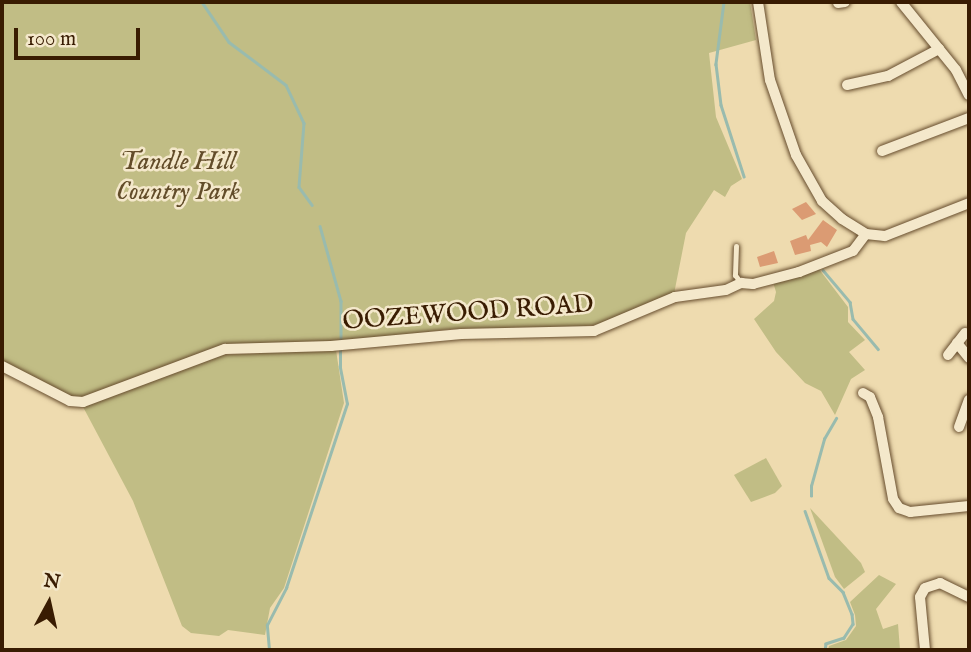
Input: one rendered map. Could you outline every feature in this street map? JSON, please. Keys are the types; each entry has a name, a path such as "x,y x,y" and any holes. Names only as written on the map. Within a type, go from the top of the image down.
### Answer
{"street":[{"path":"758,2 769,80 796,155 822,201 842,219 866,234 885,236 969,203"},
{"path":"901,2 956,70 969,95"},
{"path":"847,85 888,76 939,49"},
{"path":"882,151 969,118"},
{"name":"OOZEWOOD ROAD","path":"2,366 70,401 83,402 225,349 340,345 461,334 594,331 676,297 718,292 741,283 753,284 799,272 853,251 866,234"},
{"path":"948,355 965,333"},
{"path":"957,344 969,358"},
{"path":"863,393 870,397 878,417 893,499 899,508 910,512 969,506"},
{"path":"959,427 969,400"},
{"path":"925,650 920,597 925,588 940,583 969,597"}],"lane":[{"path":"736,246 735,275 741,283"}],"green space":[{"name":"Tandle Hill Country Park","path":"2,2 750,2 756,40 709,53 716,117 742,179 731,186 725,197 714,190 686,233 674,294 607,323 579,327 451,329 330,344 243,345 84,398 67,396 2,363"},
{"path":"819,269 848,307 848,322 865,340 849,352 865,370 851,379 835,415 821,391 805,383 776,352 754,319 774,301 776,292 773,282"},
{"path":"336,350 344,403 284,588 270,608 265,635 228,630 219,636 191,633 182,626 133,501 82,405 220,355"},
{"path":"766,458 782,486 775,493 751,502 734,475"},
{"path":"810,508 861,563 865,572 844,589 835,577"},
{"path":"879,575 896,584 876,609 883,629 898,624 900,650 828,650 829,646 846,640 856,626 850,602"}],"building":[{"path":"806,202 816,214 802,220 792,209"},
{"path":"823,220 837,230 827,247 821,242 810,245 811,251 795,255 790,241 806,235 808,240"},
{"path":"774,251 778,263 760,267 757,257"}],"waterway":[{"path":"202,2 229,42 286,85 304,123 299,187 312,205"},
{"path":"724,2 716,64 721,105 744,176"},
{"path":"320,226 341,301 341,342"},
{"path":"823,270 850,302 853,319 878,349"},
{"path":"269,650 267,625 286,588 347,404 340,367 340,349"},
{"path":"811,496 811,486 824,439 836,418"},
{"path":"805,511 829,578 843,592 852,614 853,624 844,638 826,644 825,650"}]}
